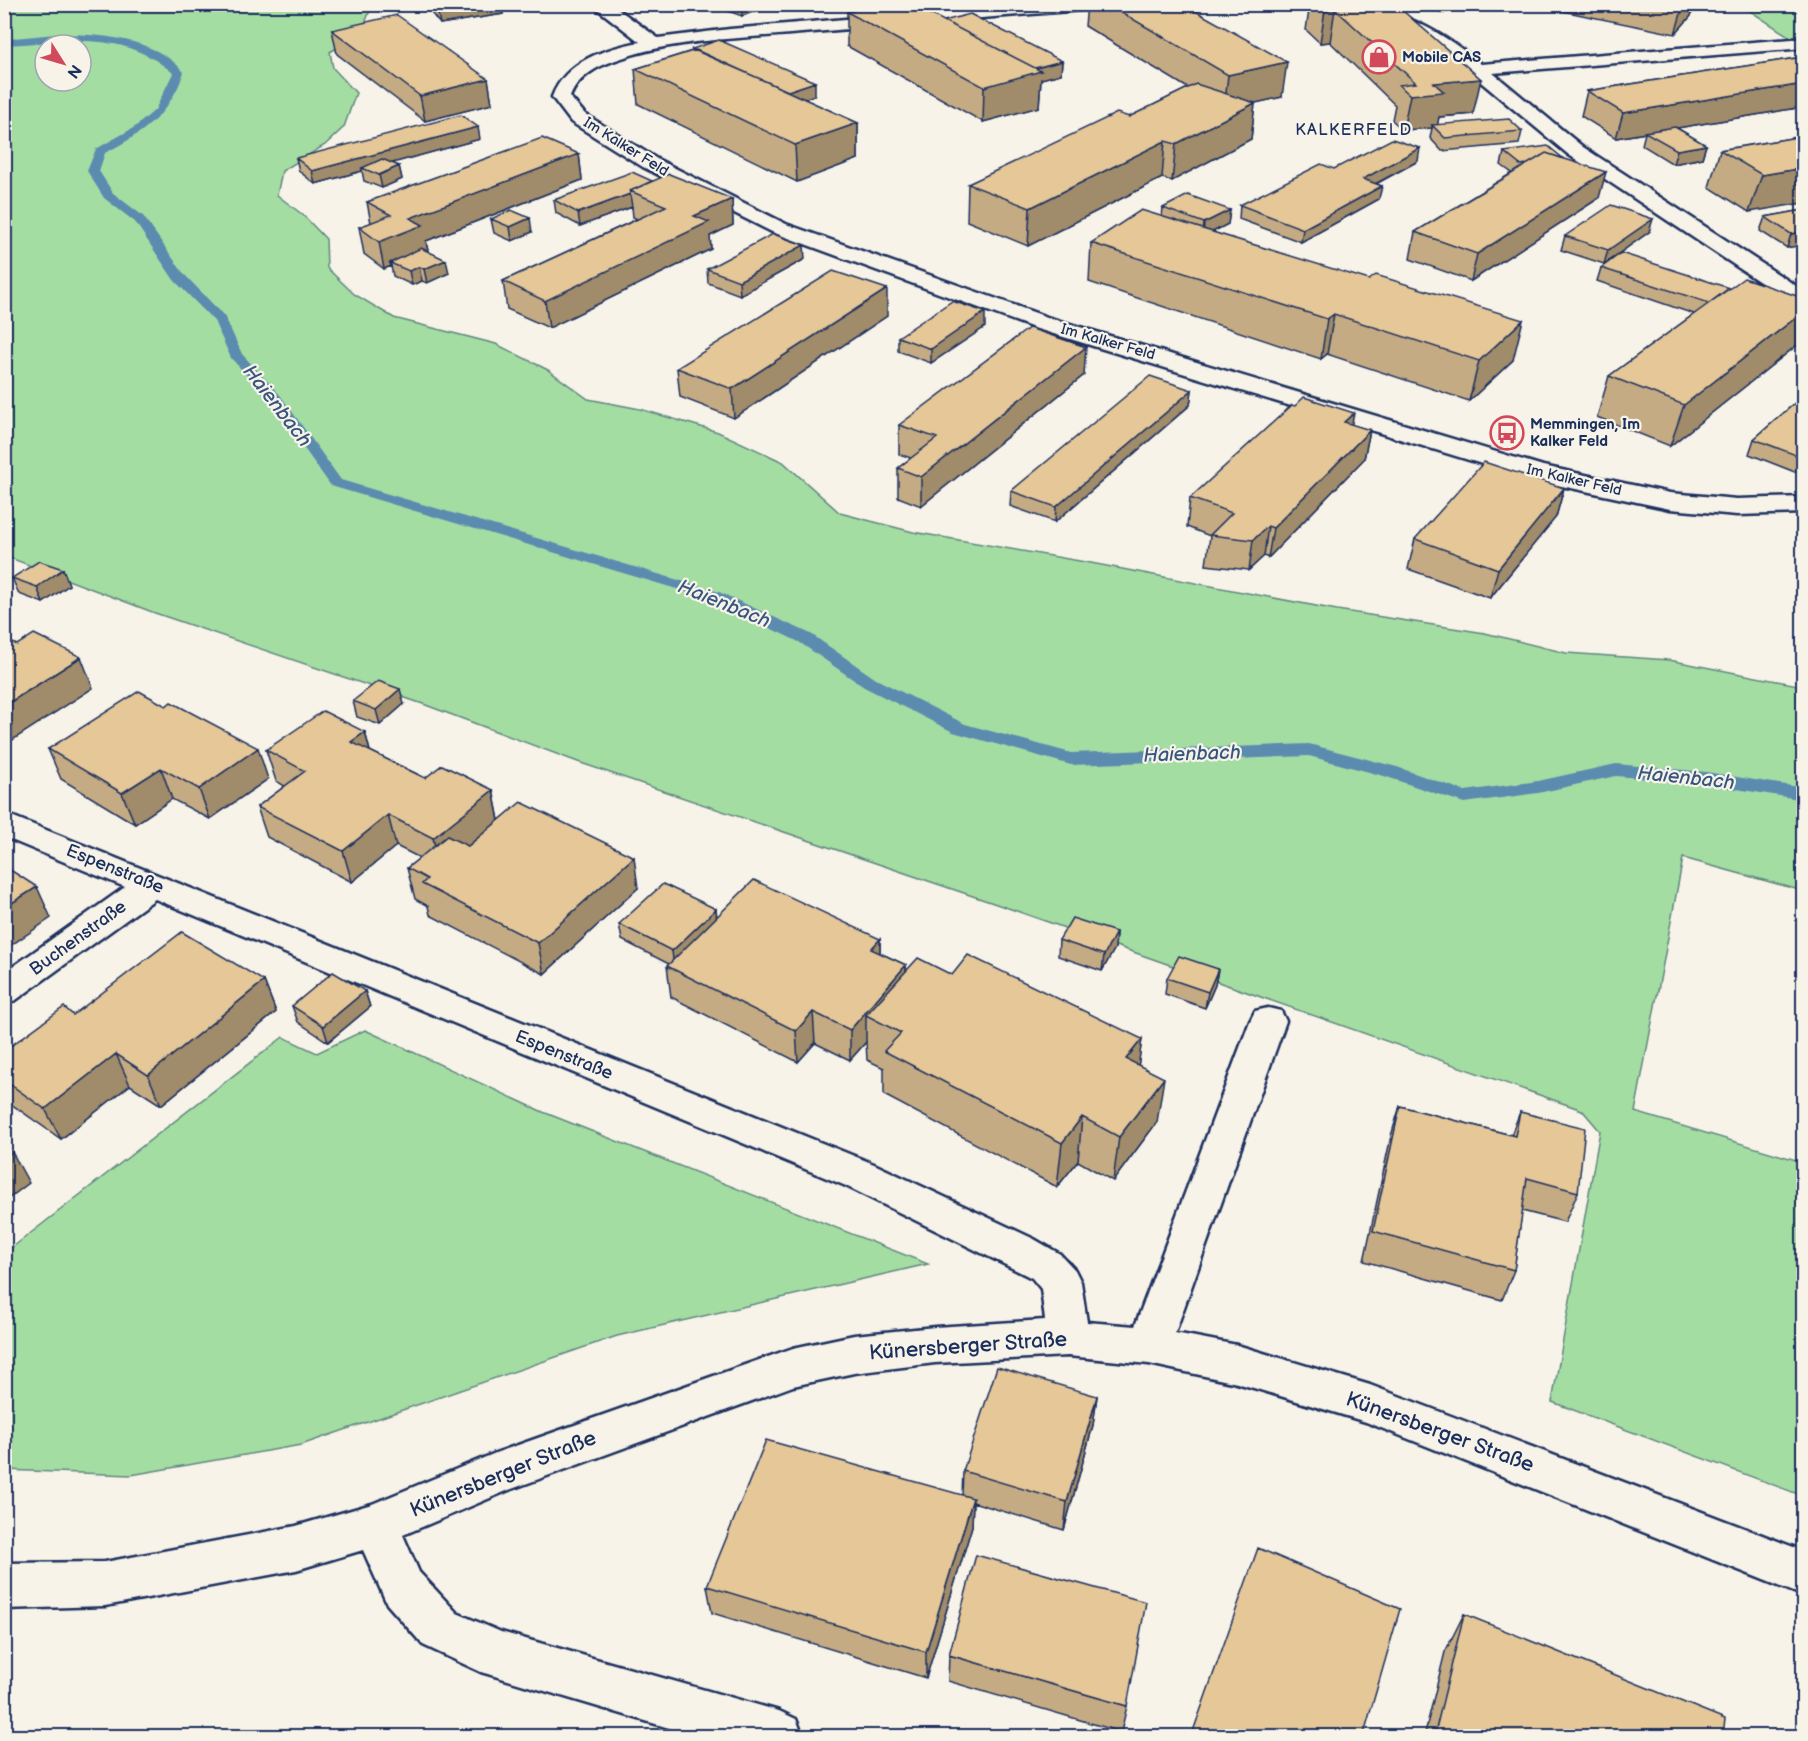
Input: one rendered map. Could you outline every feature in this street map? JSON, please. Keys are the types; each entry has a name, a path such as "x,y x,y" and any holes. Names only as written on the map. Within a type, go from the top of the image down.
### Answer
{"street":[{"path":"599,4 655,44"},
{"name":"Im Kalker Feld","path":"1095,4 847,23 655,44 589,65 573,76 565,86 561,97 579,118 650,164 779,228 1042,323 1538,473 1670,501 1737,507 1803,505"},
{"path":"1335,4 1403,22 1447,45 1480,69 1576,152 1803,301"},
{"path":"1480,69 1803,44"},
{"name":"Espenstraße","path":"4,824 860,1175 1020,1251 1046,1266 1060,1282 1068,1338"},
{"name":"Buchenstraße","path":"4,992 152,884"},
{"path":"1149,1346 1268,1021"},
{"name":"Künersberger Straße","path":"4,1586 105,1584 296,1548 375,1525 498,1473 793,1367 854,1354 912,1347 1018,1339 1068,1338 1149,1346 1237,1364 1371,1404 1803,1574"},
{"path":"375,1525 403,1588 440,1629 498,1655 778,1737"}],"green space":[{"path":"4,5 372,5 361,34 330,52 333,68 356,93 344,127 325,145 282,171 277,195 303,215 326,239 327,268 354,294 394,318 496,344 548,370 588,399 640,409 718,432 783,462 840,513 913,532 1337,610 1485,633 1566,653 1669,660 1803,686 1803,891 1683,858 1635,1112 1803,1162 1803,1496 1552,1402 1600,1131 1582,1110 1011,909 578,762 423,704 155,613 5,556"},
{"path":"1741,5 1787,5 1803,14 1803,36 1790,37"},
{"path":"365,1030 543,1112 928,1264 617,1336 301,1445 131,1475 5,1470 5,1253 283,1037 317,1053"}],"building":[{"path":"878,4 911,4 1041,71 984,87 847,12"},
{"path":"1107,4 1183,4 1287,62 1228,75"},
{"path":"1320,4 1395,4 1481,79 1434,83 1444,92 1410,95 1399,85 1416,83 1335,9 1325,10"},
{"path":"1652,4 1687,4 1682,10"},
{"path":"970,14 1062,61 1035,68 944,21"},
{"path":"397,15 488,79 420,96 332,30"},
{"path":"719,40 815,82 788,91 692,49"},
{"path":"696,50 858,123 795,145 635,69"},
{"path":"1803,57 1803,84 1623,113 1587,91"},
{"path":"1196,84 1255,103 1176,144 1165,141 1030,208 968,184 1117,113 1129,117"},
{"path":"461,115 478,127 312,171 296,158"},
{"path":"1509,119 1522,131 1445,138 1432,125"},
{"path":"1675,127 1706,145 1677,150 1645,132"},
{"path":"1803,136 1803,168 1762,175 1720,150"},
{"path":"542,138 579,154 410,218 423,225 379,242 359,227 391,215 367,202"},
{"path":"1392,139 1420,148 1363,179 1382,186 1303,229 1240,205 1321,164 1334,169"},
{"path":"1548,146 1564,159 1546,153 1528,164 1520,165 1504,152"},
{"path":"1546,153 1606,172 1477,254 1415,232"},
{"path":"382,159 399,166 379,175 362,168"},
{"path":"632,172 652,181 630,191 630,194 578,213 554,200"},
{"path":"669,174 732,199 694,216 709,222 545,301 503,281 666,206 630,191"},
{"path":"1188,195 1230,210 1204,223 1163,208"},
{"path":"1611,205 1653,219 1608,250 1565,236"},
{"path":"511,210 530,218 510,227 491,219"},
{"path":"1141,210 1369,280 1376,275 1523,320 1479,361 1334,314 1327,319 1091,243"},
{"path":"1803,210 1803,232 1791,234 1765,217"},
{"path":"773,234 804,245 739,281 707,269"},
{"path":"421,248 446,260 424,269 419,267 409,271 390,263"},
{"path":"1621,253 1729,288 1709,303 1601,268"},
{"path":"833,271 887,289 732,389 677,368"},
{"path":"1744,278 1803,298 1803,312 1684,405 1609,376"},
{"path":"952,301 985,312 931,349 898,337"},
{"path":"1029,328 1086,347 921,477 898,468 937,438 899,425"},
{"path":"1150,376 1192,390 1056,507 1011,491"},
{"path":"1803,396 1803,455 1801,457 1754,439"},
{"path":"1304,397 1354,413 1344,422 1370,430 1273,528 1268,526 1253,540 1210,535 1232,513 1190,498 1292,405 1295,406"},
{"path":"1484,462 1564,488 1498,569 1415,539"},
{"path":"39,561 63,569 37,587 12,578"},
{"path":"34,634 81,657 4,706 4,639 17,645"},
{"path":"378,681 400,689 376,710 353,701"},
{"path":"139,691 166,706 171,702 258,748 199,789 161,768 122,793 48,749"},
{"path":"323,711 365,732 351,742 425,778 442,765 493,790 433,838 388,815 343,851 257,807 305,771 266,750"},
{"path":"521,802 634,857 538,943 422,884 427,879 407,868 447,836 468,846"},
{"path":"4,866 37,887 4,908"},
{"path":"754,880 880,939 871,949 906,965 850,1030 813,1012 796,1031 667,966"},
{"path":"663,884 716,909 672,951 619,924"},
{"path":"1072,918 1116,932 1104,955 1059,940"},
{"path":"182,932 264,981 148,1075 116,1054 45,1109 4,1080 4,1051 64,1007 73,1015"},
{"path":"968,955 1142,1039 1126,1059 1164,1078 1119,1137 1082,1117 1062,1143 884,1051 901,1033 866,1015 918,958 952,975"},
{"path":"1179,956 1218,969 1208,992 1167,978"},
{"path":"333,972 365,991 323,1026 292,1006"},
{"path":"1400,1106 1515,1136 1520,1112 1585,1128 1578,1192 1527,1178 1514,1270 1373,1231"},
{"path":"4,1147 12,1152 4,1159"},
{"path":"997,1367 1097,1396 1067,1502 963,1471"},
{"path":"766,1440 973,1498 926,1652 707,1586"},
{"path":"1258,1548 1400,1609 1363,1737 1191,1737"},
{"path":"976,1555 1146,1602 1127,1706 949,1655"},
{"path":"1464,1614 1725,1719 1723,1737 1434,1737"}],"waterway":[{"name":"Haienbach","path":"4,42 56,37 105,40 138,47 167,62 179,72 174,88 159,112 127,137 100,151 93,171 108,195 139,219 179,277 220,320 236,355 275,398 336,483 713,595 805,638 870,683 959,728 1071,759 1309,750 1390,771 1464,797 1538,787 1616,770 1706,778 1804,794"}],"place":[{"name":"Mobile CAS","path":"1379,57"},
{"name":"Memmingen, Im Kalker Feld","path":"1507,433"}],"district":[{"name":"KALKERFELD","path":"1354,130"}]}
